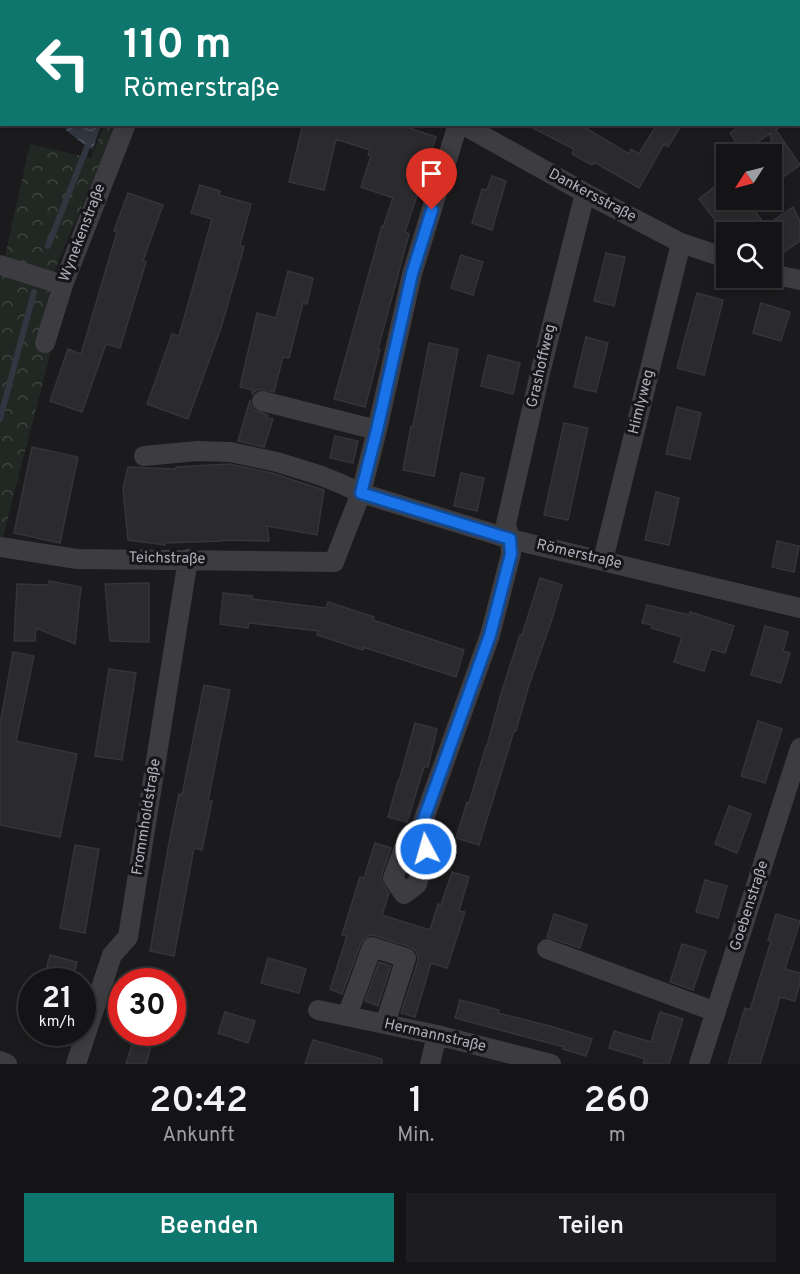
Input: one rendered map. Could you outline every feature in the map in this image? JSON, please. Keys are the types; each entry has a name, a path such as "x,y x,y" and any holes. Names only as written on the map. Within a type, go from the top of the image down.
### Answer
{"street":[{"name":"Wynekenstraße","path":"45,343 63,285 125,126"},
{"path":"361,493 412,274 459,126"},
{"name":"Dankersstraße","path":"464,126 681,243 716,255"},
{"name":"Grashoffweg","path":"421,827 490,635 511,554 506,524 541,369 585,193"},
{"name":"Himlyweg","path":"603,560 681,243"},
{"path":"0,266 63,285"},
{"path":"782,276 800,280"},
{"path":"262,401 377,430"},
{"name":"Römerstraße","path":"144,456 198,451 230,452 277,462 319,475 361,493 510,539 800,608"},
{"name":"Teichstraße","path":"0,547 77,559 334,562 361,493"},
{"name":"Frommholdstraße","path":"76,1064 112,955 128,937 189,559"},
{"name":"Goebenstraße","path":"699,1064 800,748"},
{"path":"347,1016 372,947 406,958 385,1024"},
{"path":"547,949 716,1012"},
{"name":"Hermannstraße","path":"318,1010 437,1035 551,1064"},
{"path":"430,1064 437,1035"},
{"path":"0,1061 7,1064"}],"green space":[{"path":"104,126 117,126 57,264 37,339 52,347 0,549 0,279 30,144 91,158"}],"water":[{"path":"66,126 101,126 93,149 87,147 66,130"}],"building":[{"path":"303,126 404,126 436,137 405,232 409,234 365,407 334,399 382,226 393,198 361,187 371,156 368,155 370,150 336,139 324,190 289,182"},
{"path":"529,126 582,126 629,154 631,149 639,154 656,126 681,126 668,147 664,144 639,188 594,162 592,165 572,154 574,149"},
{"path":"739,126 781,126 776,130 800,165 782,178 782,144 771,144 771,133 754,144 737,144 730,133"},
{"path":"492,176 506,181 492,230 472,223 482,189 487,190"},
{"path":"200,185 220,191 219,195 251,204 240,245 244,247 221,328 188,419 147,404 172,334 179,336 212,219 191,213"},
{"path":"716,186 716,210 754,210 763,222 716,222 699,199"},
{"path":"128,193 163,205 143,261 146,262 120,348 106,344 82,412 50,401 68,349 81,354 117,232 114,231"},
{"path":"793,207 800,221 800,241 782,253 782,222 771,222"},
{"path":"606,253 625,257 614,306 594,301"},
{"path":"461,255 483,262 473,295 451,288"},
{"path":"288,271 313,278 307,304 303,303 289,358 283,357 274,392 259,389 252,395 253,390 240,387 257,313 276,318"},
{"path":"697,293 723,300 704,375 677,368"},
{"path":"761,303 790,312 781,341 753,333"},
{"path":"586,337 608,343 596,392 574,387"},
{"path":"429,343 458,349 434,476 403,470"},
{"path":"488,355 520,363 513,394 481,386"},
{"path":"250,400 254,410 273,419 264,447 238,441"},
{"path":"677,407 701,413 690,459 666,454"},
{"path":"564,423 588,428 568,520 544,515"},
{"path":"335,436 358,441 353,463 330,458"},
{"path":"32,447 78,457 60,543 14,533"},
{"path":"229,464 272,473 324,490 317,535 267,526 269,541 222,540 165,543 165,545 128,540 123,488 128,467 176,469 176,467"},
{"path":"461,473 484,478 477,511 454,506"},
{"path":"656,492 679,498 669,545 645,540"},
{"path":"777,541 799,546 794,572 772,567"},
{"path":"540,578 562,585 479,845 456,838"},
{"path":"49,581 81,587 75,644 36,628 35,641 14,641 17,584 48,585"},
{"path":"149,583 149,642 110,641 105,584"},
{"path":"223,593 326,608 328,602 374,617 373,620 464,650 456,677 363,647 363,650 317,635 318,631 249,623 248,628 220,624"},
{"path":"647,605 689,615 690,612 734,626 725,653 711,649 704,671 674,662 682,637 642,623"},
{"path":"765,626 788,632 783,651 790,653 781,683 751,675"},
{"path":"13,652 34,656 16,741 77,754 60,837 0,825 0,725"},
{"path":"109,669 136,673 122,760 95,756"},
{"path":"204,685 230,690 208,801 212,801 202,850 194,848 174,956 150,951 169,843 179,794 182,795"},
{"path":"758,721 782,729 765,783 741,776"},
{"path":"415,723 437,729 428,767 424,767 407,822 388,817"},
{"path":"729,806 751,814 737,853 715,844"},
{"path":"375,843 391,848 381,879 389,893 382,915 430,930 452,872 469,877 459,911 465,912 447,968 431,963 415,1017 401,1013 418,961 415,950 410,947 370,935 361,943 342,994 330,989 347,936 342,935 360,877 364,878"},
{"path":"75,845 99,849 85,933 60,928"},
{"path":"705,880 727,886 718,918 696,912"},
{"path":"554,914 587,925 580,948 547,937"},
{"path":"776,914 800,921 785,969 800,973 795,1001 780,997 760,1064 728,1064 745,1008 750,1010 771,941 768,940"},
{"path":"682,944 706,951 693,990 670,982"},
{"path":"50,955 77,962 75,968 46,968"},
{"path":"268,958 306,969 299,993 261,983"},
{"path":"379,962 391,966 378,1006 365,1001"},
{"path":"460,1000 592,1039 586,1056 563,1049 564,1047 455,1018"},
{"path":"225,1012 255,1021 248,1043 218,1033"},
{"path":"660,1012 683,1019 669,1064 643,1064 645,1059 609,1048 614,1031 651,1042"},
{"path":"313,1040 382,1059 382,1064 305,1064"},
{"path":"132,1046 151,1046 146,1064 126,1064"}],"waterway":[{"path":"48,246 89,142"},
{"path":"0,419 34,292"}],"route":[{"path":"426,849 421,827 490,635 511,554 510,539 361,493 412,274 432,210"}]}
